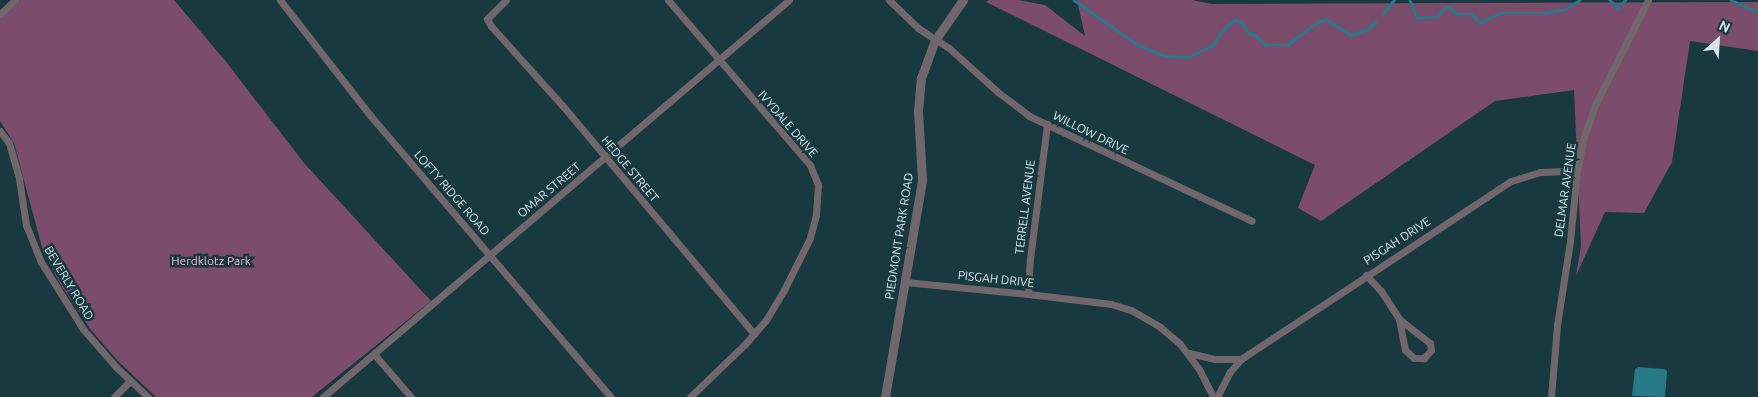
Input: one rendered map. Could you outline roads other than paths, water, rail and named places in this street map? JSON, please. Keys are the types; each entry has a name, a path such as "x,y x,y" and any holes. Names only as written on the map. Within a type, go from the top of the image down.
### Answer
{"street":[{"path":"0,14 15,0"},
{"name":"LOFTY RIDGE ROAD","path":"280,0 369,114 611,397"},
{"name":"HEDGE STREET","path":"506,0 487,19 606,157 754,334"},
{"name":"IVYDALE DRIVE","path":"668,0 810,165 818,185 816,216 810,238 784,290 754,334 690,397"},
{"name":"OMAR STREET","path":"323,397 789,0"},
{"name":"WILLOW DRIVE","path":"889,0 918,28 949,48 1024,112 1252,221"},
{"name":"PIEDMONT PARK ROAD","path":"885,397 922,180 919,89 924,66 935,40 963,0"},
{"name":"DELMAR AVENUE","path":"1551,397 1552,368 1577,170 1583,140 1596,103 1648,0"},
{"name":"TERRELL AVENUE","path":"1028,294 1031,250 1047,124"},
{"name":"BEVERLY ROAD","path":"0,131 9,143 19,179 26,225 41,262 83,329 130,382 148,397"},
{"name":"PISGAH DRIVE","path":"1217,397 1230,372 1241,359 1511,181 1540,172 1577,170"},
{"path":"1366,275 1381,291 1399,319 1430,343 1431,350 1424,358 1414,358 1404,350 1399,319"},
{"name":"PISGAH DRIVE","path":"905,282 1111,304 1131,310 1160,326 1189,354 1213,397"},
{"path":"374,354 411,397"},
{"path":"1189,354 1215,359 1241,359"},
{"path":"114,397 130,382"}],"water":[{"path":"1638,367 1664,369 1667,371 1665,397 1632,396 1635,369"}],"waterway":[{"path":"1074,0 1138,45 1165,56 1189,57 1213,45 1220,33 1234,20 1242,22 1249,33 1255,35 1266,45 1287,45 1317,22 1326,19 1351,35 1368,29 1376,21"},
{"path":"1383,14 1394,0"},
{"path":"1410,0 1417,18 1438,16 1445,7 1450,7 1457,14 1472,14 1480,23 1500,13 1543,13 1565,9 1580,0"},
{"path":"1610,0 1618,8 1625,0"},
{"path":"1731,0 1758,12"}],"park label":[{"name":"Herdklotz Park","path":"211,261"}]}
